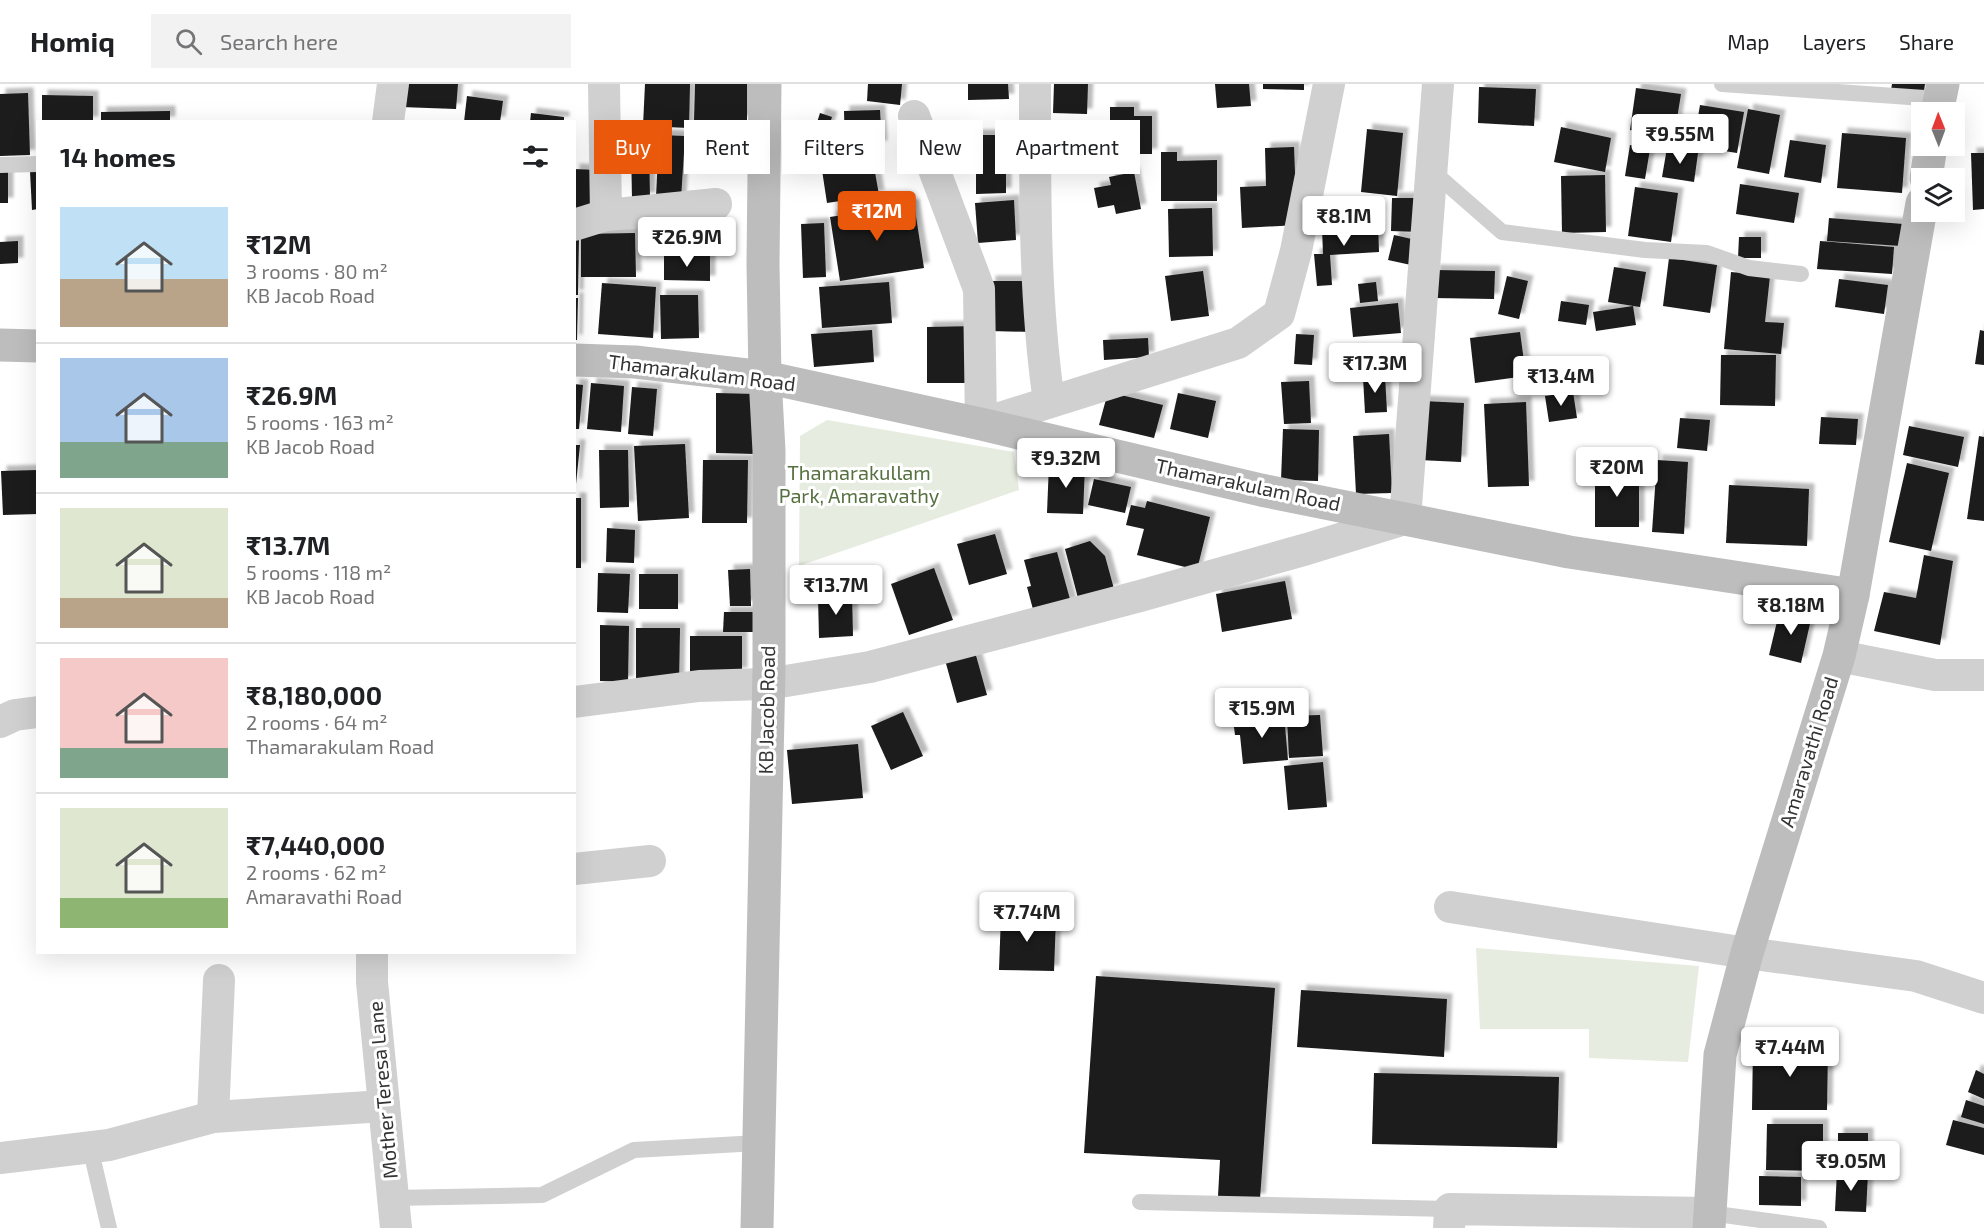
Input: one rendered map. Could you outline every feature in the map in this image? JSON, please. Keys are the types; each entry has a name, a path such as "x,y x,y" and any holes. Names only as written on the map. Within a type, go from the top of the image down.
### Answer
{"main road":[{"name":"KB Jacob Road","path":"757,1228 768,684 769,451 763,264 765,84"},
{"name":"Amaravathi Road","path":"1709,1221 1720,1055 1747,953 1839,656 1853,595 1919,222"},
{"path":"0,345 36,346"},
{"name":"Thamarakulam Road","path":"576,360 635,362 765,377 981,424 1261,490 1569,552 1853,595"}],"street":[{"path":"388,120 393,84"},
{"path":"604,84 606,215"},
{"path":"1035,84 1035,208 1044,369 1049,402"},
{"path":"914,116 979,289 981,424 1238,343 1279,314 1296,251 1329,84"},
{"path":"576,702 699,686 768,684 870,667 1162,590 1405,519 1438,84"},
{"path":"576,224 606,215 716,204"},
{"path":"1839,656 1935,675 1984,675"},
{"path":"0,722 15,715 36,712"},
{"path":"576,869 650,861"},
{"path":"1450,907 1747,953 1916,976 1984,998"},
{"name":"Mother Teresa Lane","path":"372,954 372,982 394,1213"},
{"path":"213,1117 219,980"},
{"path":"0,1158 109,1145 213,1117 384,1106"},
{"path":"1449,1218 1709,1221"}],"lane":[{"path":"1722,84 1940,99"},
{"path":"0,165 36,164"},
{"path":"1431,170 1502,232 1645,250 1707,253 1749,267 1801,274"},
{"path":"394,1213 542,1195 634,1150 758,1143"},
{"path":"90,1147 109,1228"},
{"path":"1140,1202 1449,1218"},
{"path":"1709,1221 1819,1228"}],"green space":[{"name":"Thamarakullam Park, Amaravathy","path":"827,420 1014,452 1019,490 799,566 800,436"},
{"path":"1476,948 1699,966 1688,1062 1589,1058 1589,1029 1480,1029"}],"building":[{"path":"402,84 458,84 456,109 401,107"},
{"path":"645,84 690,84 689,120 684,120 684,128 672,127 672,120 643,120"},
{"path":"695,84 747,84 747,120 694,120"},
{"path":"868,84 902,84 900,105 867,101"},
{"path":"968,84 1008,84 1009,99 968,100"},
{"path":"1054,84 1088,84 1087,114 1053,113"},
{"path":"1215,84 1249,84 1251,106 1217,108"},
{"path":"1263,84 1304,84 1304,90 1263,89"},
{"path":"1892,84 1925,84 1924,91 1891,90"},
{"path":"1479,87 1536,89 1534,126 1478,123"},
{"path":"1636,88 1681,94 1674,137 1630,130"},
{"path":"28,93 30,155 0,156 0,94"},
{"path":"42,95 93,96 93,120 42,120"},
{"path":"467,96 503,101 500,120 464,120"},
{"path":"1700,105 1744,112 1737,153 1693,146"},
{"path":"1110,107 1134,107 1134,116 1152,116 1152,154 1140,154 1140,120 1110,120"},
{"path":"1748,109 1780,115 1769,174 1737,168"},
{"path":"880,110 881,120 844,120 844,111"},
{"path":"170,111 170,120 101,120 101,112"},
{"path":"531,113 564,117 564,120 530,120"},
{"path":"820,113 832,117 831,120 818,120"},
{"path":"1561,127 1611,138 1605,172 1554,162"},
{"path":"1367,129 1403,133 1397,196 1361,192"},
{"path":"1842,133 1906,138 1902,193 1837,188"},
{"path":"983,135 995,135 995,174 1006,174 1006,193 976,194 976,174 983,174"},
{"path":"672,136 684,136 681,199 656,197 657,174 672,174"},
{"path":"1790,140 1826,145 1821,183 1784,177"},
{"path":"1630,145 1650,149 1645,179 1625,176"},
{"path":"1294,147 1297,225 1242,228 1240,187 1266,186 1265,148"},
{"path":"1667,148 1698,153 1694,182 1662,177"},
{"path":"1161,152 1177,152 1177,161 1217,160 1217,201 1161,201"},
{"path":"1971,153 1984,153 1984,209 1973,210"},
{"path":"576,169 594,170 594,174 597,174 596,213 576,212"},
{"path":"0,170 8,170 8,203 0,203"},
{"path":"36,170 36,209 32,210 30,171"},
{"path":"632,174 650,174 650,198 632,198"},
{"path":"823,174 875,174 879,195 827,203"},
{"path":"1134,174 1141,209 1116,214 1114,205 1098,208 1094,188 1111,185 1109,177"},
{"path":"1605,175 1606,232 1562,233 1561,176"},
{"path":"1740,184 1799,193 1794,223 1736,214"},
{"path":"1635,187 1678,193 1671,242 1628,236"},
{"path":"1392,198 1421,198 1420,232 1391,231"},
{"path":"1014,200 1016,240 978,243 975,203"},
{"path":"914,204 924,268 840,281 830,217"},
{"path":"1212,208 1213,256 1169,257 1168,209"},
{"path":"1829,218 1903,224 1901,246 1827,241"},
{"path":"824,223 826,277 803,278 801,224"},
{"path":"1378,224 1379,252 1330,255 1332,285 1317,286 1314,254 1323,254 1322,228"},
{"path":"635,233 636,277 581,277 581,234"},
{"path":"1394,235 1416,240 1411,265 1388,260"},
{"path":"576,237 579,237 578,295 576,295"},
{"path":"1739,237 1761,237 1761,258 1738,258"},
{"path":"18,241 18,263 0,264 0,242"},
{"path":"1820,241 1894,247 1892,274 1817,269"},
{"path":"664,255 710,256 710,281 664,280"},
{"path":"1669,258 1717,265 1710,313 1663,306"},
{"path":"1614,267 1646,272 1640,307 1608,302"},
{"path":"1434,270 1495,271 1494,299 1434,298"},
{"path":"1203,271 1209,316 1171,321 1165,276"},
{"path":"1731,272 1770,276 1765,322 1784,323 1781,354 1724,349"},
{"path":"1507,276 1528,281 1519,319 1498,314"},
{"path":"1839,279 1888,285 1884,314 1835,307"},
{"path":"990,281 1034,281 1033,332 989,331"},
{"path":"889,282 892,323 822,328 819,287"},
{"path":"1376,282 1378,301 1360,303 1358,284"},
{"path":"602,283 656,287 653,338 598,334"},
{"path":"660,295 698,295 699,338 661,339"},
{"path":"576,298 578,298 577,340"},
{"path":"1561,301 1589,305 1586,325 1558,321"},
{"path":"1398,303 1401,333 1353,337 1350,308"},
{"path":"1633,306 1636,325 1596,331 1593,312"},
{"path":"977,326 976,383 927,383 927,327"},
{"path":"872,330 874,362 814,367 811,334"},
{"path":"1980,330 1984,331 1984,365 1975,364"},
{"path":"1520,332 1526,376 1475,383 1470,338"},
{"path":"1296,334 1314,335 1312,365 1294,364"},
{"path":"1148,338 1149,357 1104,360 1103,340"},
{"path":"1721,355 1776,355 1775,406 1720,405"},
{"path":"1385,376 1387,412 1365,413 1363,377"},
{"path":"1309,381 1311,423 1284,424 1281,382"},
{"path":"591,383 624,386 621,432 587,429"},
{"path":"576,384 583,385 579,429 576,429"},
{"path":"632,387 657,389 653,436 628,434"},
{"path":"1108,392 1163,405 1154,438 1099,425"},
{"path":"1573,392 1577,418 1549,422 1545,396"},
{"path":"716,393 755,394 755,454 716,453"},
{"path":"1178,393 1216,401 1208,438 1170,429"},
{"path":"1422,401 1464,403 1461,462 1419,460"},
{"path":"1526,402 1529,486 1488,487 1484,404"},
{"path":"1821,417 1858,419 1856,445 1819,444"},
{"path":"1680,418 1710,420 1707,451 1677,448"},
{"path":"1909,426 1964,437 1958,467 1903,455"},
{"path":"1283,429 1319,430 1318,481 1281,480"},
{"path":"1389,434 1392,493 1356,494 1353,436"},
{"path":"1979,436 1984,437 1984,521 1967,519"},
{"path":"685,444 689,518 638,521 634,446"},
{"path":"576,445 580,445 576,484"},
{"path":"599,450 628,450 629,507 600,508"},
{"path":"703,460 748,460 747,523 702,523"},
{"path":"1657,460 1688,462 1684,534 1652,532"},
{"path":"1907,463 1949,473 1931,551 1889,542"},
{"path":"1049,464 1085,465 1083,514 1047,513"},
{"path":"36,470 36,514 3,515 1,471"},
{"path":"1595,470 1639,470 1639,527 1595,527"},
{"path":"1094,479 1131,487 1125,513 1088,505"},
{"path":"1729,485 1809,489 1807,546 1726,543"},
{"path":"576,498 581,498 581,568 576,568"},
{"path":"1147,501 1210,517 1197,570 1137,555 1144,529 1126,525 1131,505 1145,508"},
{"path":"607,528 635,530 634,563 606,562"},
{"path":"995,534 1007,574 969,585 957,544"},
{"path":"1090,541 1105,556 1114,589 1078,598 1065,549"},
{"path":"1057,552 1071,603 1034,613 1027,587 1031,586 1024,560"},
{"path":"1924,555 1953,561 1940,645 1874,631 1884,592 1916,598"},
{"path":"934,568 953,620 909,635 891,584"},
{"path":"750,569 751,606 730,606 728,570"},
{"path":"598,573 630,574 628,613 597,612"},
{"path":"639,574 678,574 678,609 639,609"},
{"path":"1285,581 1292,619 1222,632 1216,594"},
{"path":"852,594 853,636 819,638 818,596"},
{"path":"1780,609 1812,615 1801,663 1769,655"},
{"path":"724,612 753,612 753,632 723,632"},
{"path":"600,625 629,626 628,682 600,681"},
{"path":"636,628 680,628 679,684 636,684"},
{"path":"690,636 742,636 742,673 690,673"},
{"path":"975,652 987,695 957,703 945,660"},
{"path":"903,712 923,756 891,770 871,726"},
{"path":"1284,715 1288,760 1243,764 1240,735 1235,735 1233,719"},
{"path":"1320,715 1323,756 1289,758 1287,716"},
{"path":"858,744 863,798 792,804 787,750"},
{"path":"1323,762 1327,807 1288,810 1284,766"},
{"path":"1001,915 1056,917 1054,971 999,970"},
{"path":"1096,976 1275,988 1260,1199 1218,1196 1220,1160 1084,1153"},
{"path":"1301,990 1447,999 1444,1057 1297,1047"},
{"path":"1753,1046 1828,1046 1827,1110 1752,1110"},
{"path":"1976,1070 1984,1074 1984,1099 1968,1092"},
{"path":"1374,1073 1559,1077 1557,1148 1372,1144"},
{"path":"1966,1100 1984,1106 1984,1124 1961,1117"},
{"path":"1953,1120 1984,1128 1984,1155 1946,1145"},
{"path":"1767,1124 1823,1124 1823,1171 1766,1170"},
{"path":"1838,1133 1868,1133 1868,1166 1838,1165"},
{"path":"1837,1171 1868,1173 1866,1212 1835,1211"},
{"path":"1759,1176 1801,1177 1801,1206 1759,1205"}]}
